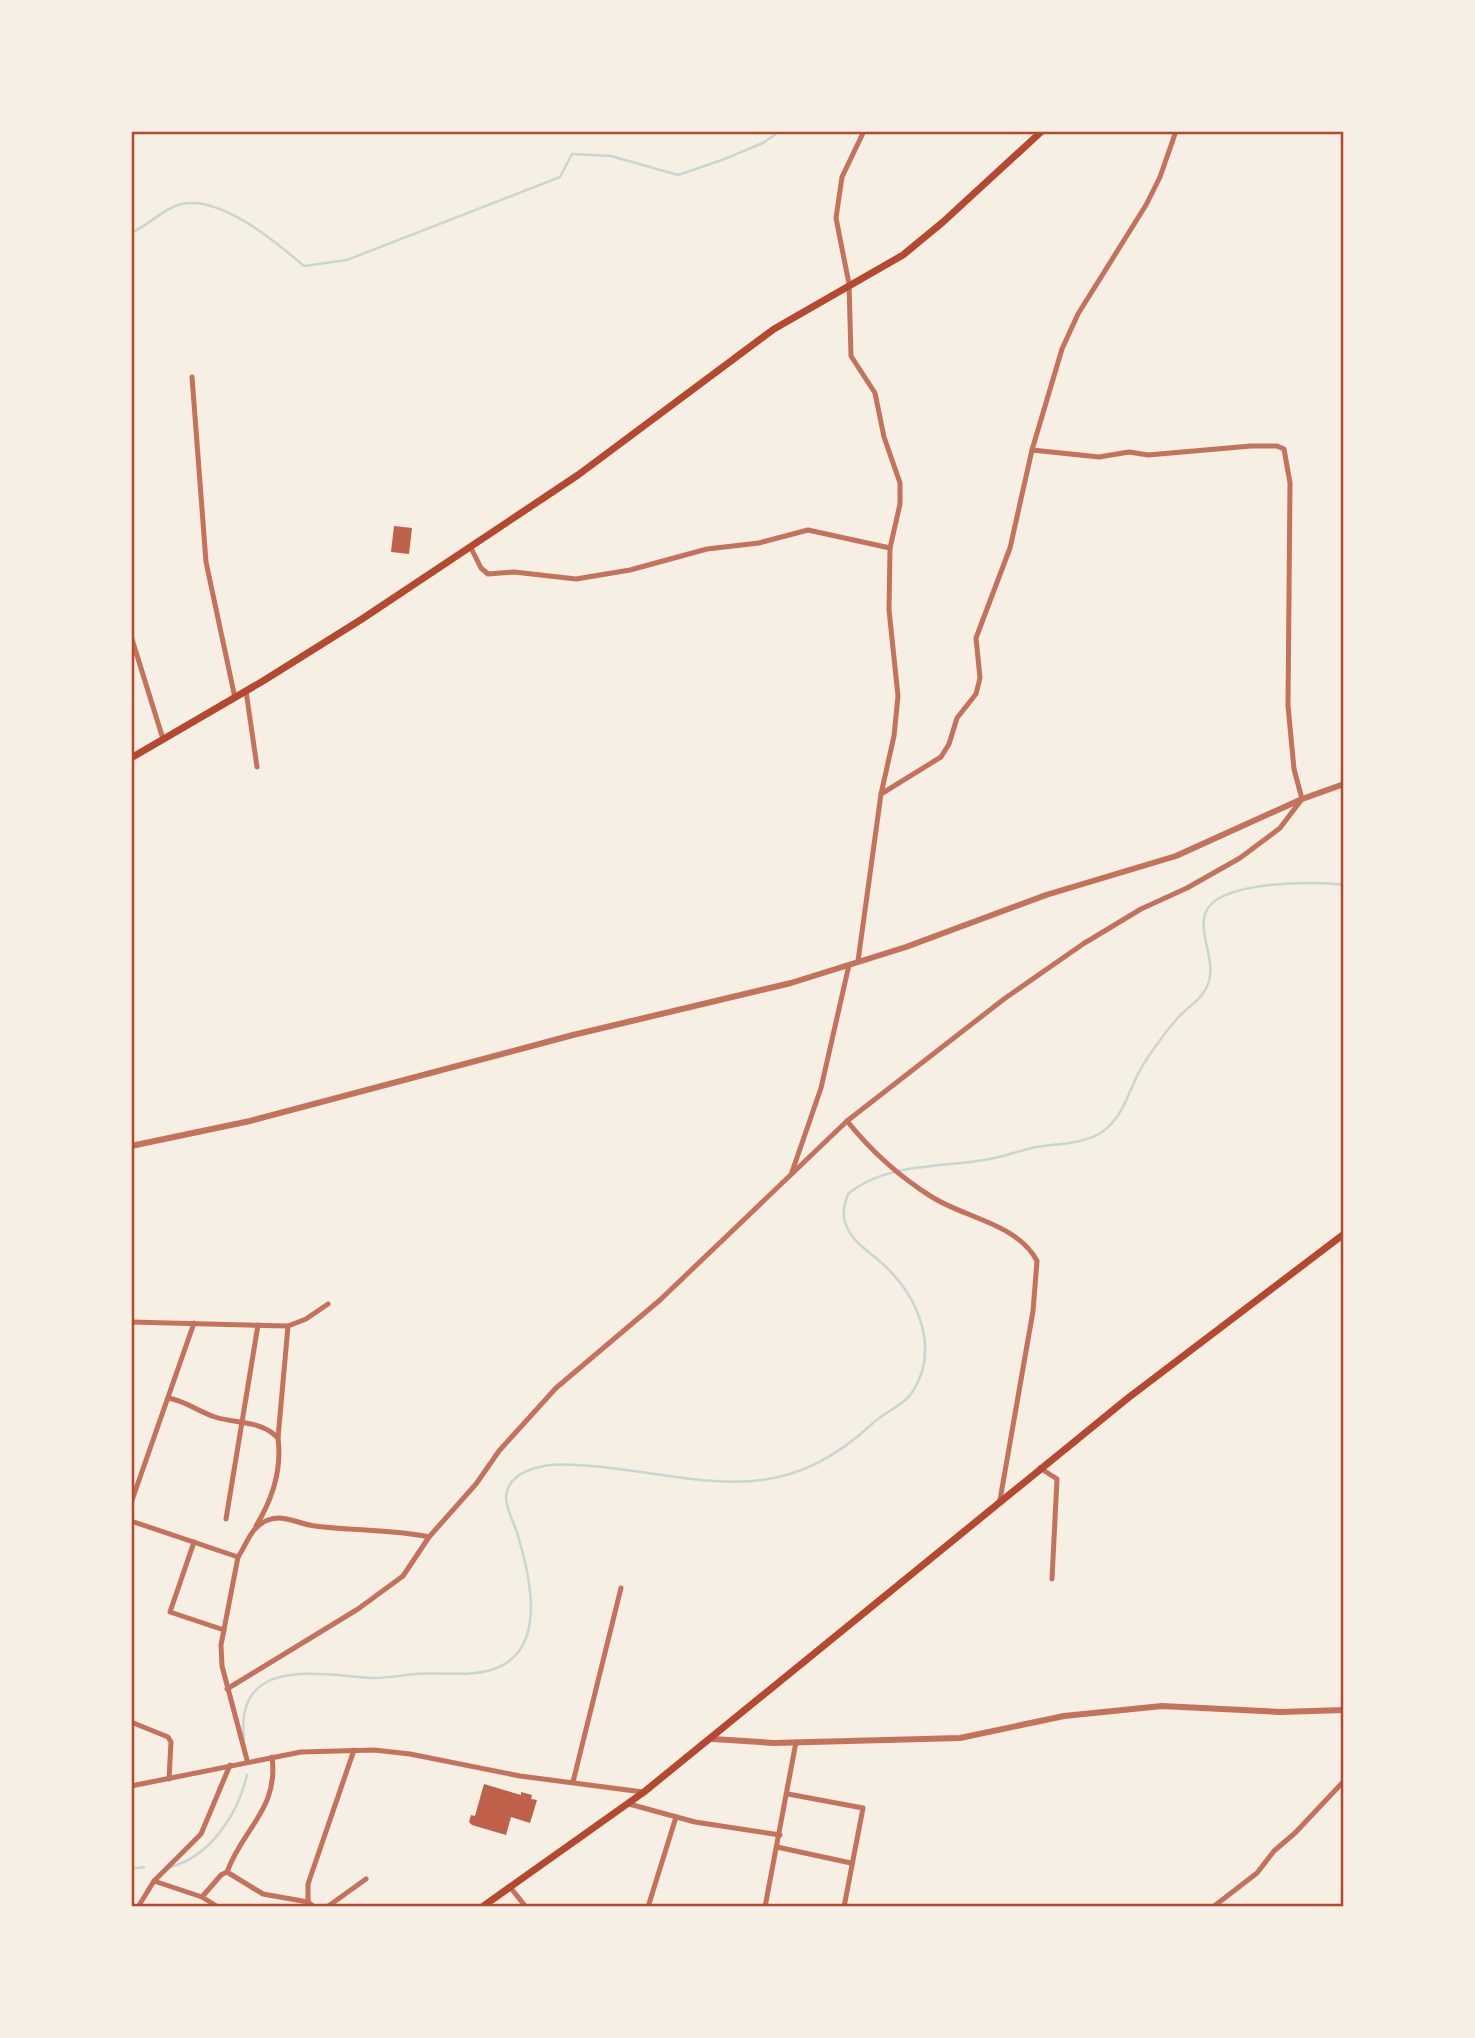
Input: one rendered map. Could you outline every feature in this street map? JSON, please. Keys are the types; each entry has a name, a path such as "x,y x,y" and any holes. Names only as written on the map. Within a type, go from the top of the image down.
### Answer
{"main road":[{"path":"131,758 235,698 470,546 614,449 748,347 918,244 1042,131"},
{"path":"482,1907 644,1793 1040,1468 1275,1283 1344,1234"}],"street":[{"path":"858,961 881,794 894,736 898,696 889,610 890,548 900,504 900,483 884,437 875,393 851,356 849,284 841,248 837,205 848,162 864,131"},
{"path":"881,794 941,757 949,744 957,718 976,694 980,678 976,638 1010,548 1052,377 1069,331 1146,205 1160,177 1176,131"},
{"path":"192,377 206,562 235,698"},
{"path":"227,1689 397,1582 411,1567 429,1537 476,1484 499,1451 556,1388 660,1300 847,1121 1004,999 1083,943 1141,909 1187,888 1240,858 1280,828 1302,799 1289,728 1290,482 1284,449 1277,446 1251,446 1080,457 1032,450"},
{"path":"470,546 481,568 488,574 514,572 567,580 631,570 707,549 759,543 808,530 890,548"},
{"path":"131,636 163,739"},
{"path":"246,691 257,767"},
{"path":"131,1146 250,1121 849,965 973,924 1046,895 1176,856 1302,799 1344,784"},
{"path":"791,1175 821,1088 849,965"},
{"path":"847,1121 891,1169 905,1180 961,1213 1018,1237 1037,1261 1032,1311 1000,1500"},
{"path":"131,1322 288,1326 306,1319 328,1304"},
{"path":"131,1503 194,1323"},
{"path":"226,1519 258,1325"},
{"path":"247,1760 222,1666 224,1630 238,1557 269,1505 273,1491 280,1450 278,1438 288,1326"},
{"path":"168,1398 188,1402 218,1418 259,1426 278,1438"},
{"path":"1040,1468 1056,1479 1052,1579"},
{"path":"252,1532 266,1520 285,1517 316,1527 394,1531 429,1537"},
{"path":"131,1521 238,1557"},
{"path":"194,1542 170,1612 224,1630"},
{"path":"573,1782 621,1588"},
{"path":"713,1739 752,1743 960,1738 1050,1718 1134,1708 1181,1706 1280,1712 1344,1710"},
{"path":"131,1722 168,1737 171,1742 169,1779"},
{"path":"765,1907 796,1742"},
{"path":"308,1902 308,1884 354,1750"},
{"path":"131,1786 247,1760 302,1752 354,1750 393,1752 520,1776 644,1793"},
{"path":"202,1897 214,1881 227,1872 266,1805 274,1783 272,1757"},
{"path":"138,1907 154,1881 201,1834 230,1765"},
{"path":"1213,1907 1257,1873 1283,1841 1292,1836 1344,1781"},
{"path":"788,1794 863,1808 844,1907"},
{"path":"629,1804 676,1817 779,1835"},
{"path":"648,1907 676,1817"},
{"path":"777,1847 851,1863"},
{"path":"227,1872 263,1894 308,1902 314,1907"},
{"path":"327,1907 366,1879"},
{"path":"154,1881 202,1897 218,1907"},
{"path":"510,1887 526,1907"}],"building":[{"path":"394,526 412,528 409,554 391,552"},
{"path":"484,1784 521,1795 521,1792 532,1795 531,1799 537,1800 530,1823 511,1817 506,1835 472,1825 469,1822 471,1815 475,1816"}],"waterway":[{"path":"131,233 173,207 189,203 206,205 243,220 304,266 347,260 560,177 572,154 611,156 678,175 763,143 780,131"},
{"path":"244,1740 245,1712 253,1693 267,1682 286,1676 308,1674 375,1678 473,1673 491,1670 509,1661 521,1648 531,1613 523,1553 506,1497 510,1484 523,1473 545,1466 564,1464 711,1481 744,1482 775,1478 807,1468 839,1450 904,1401 921,1375 925,1358 921,1324 907,1292 884,1265 856,1241 848,1229 844,1215 848,1194 880,1176 898,1171 990,1159 1037,1147 1076,1142 1099,1134 1118,1116 1140,1071 1159,1041 1206,988 1210,964 1204,922 1205,914 1213,903 1227,895 1268,885 1344,885"},
{"path":"170,1867 198,1854 210,1844 229,1819 247,1775"},
{"path":"131,1869 144,1867"}]}
